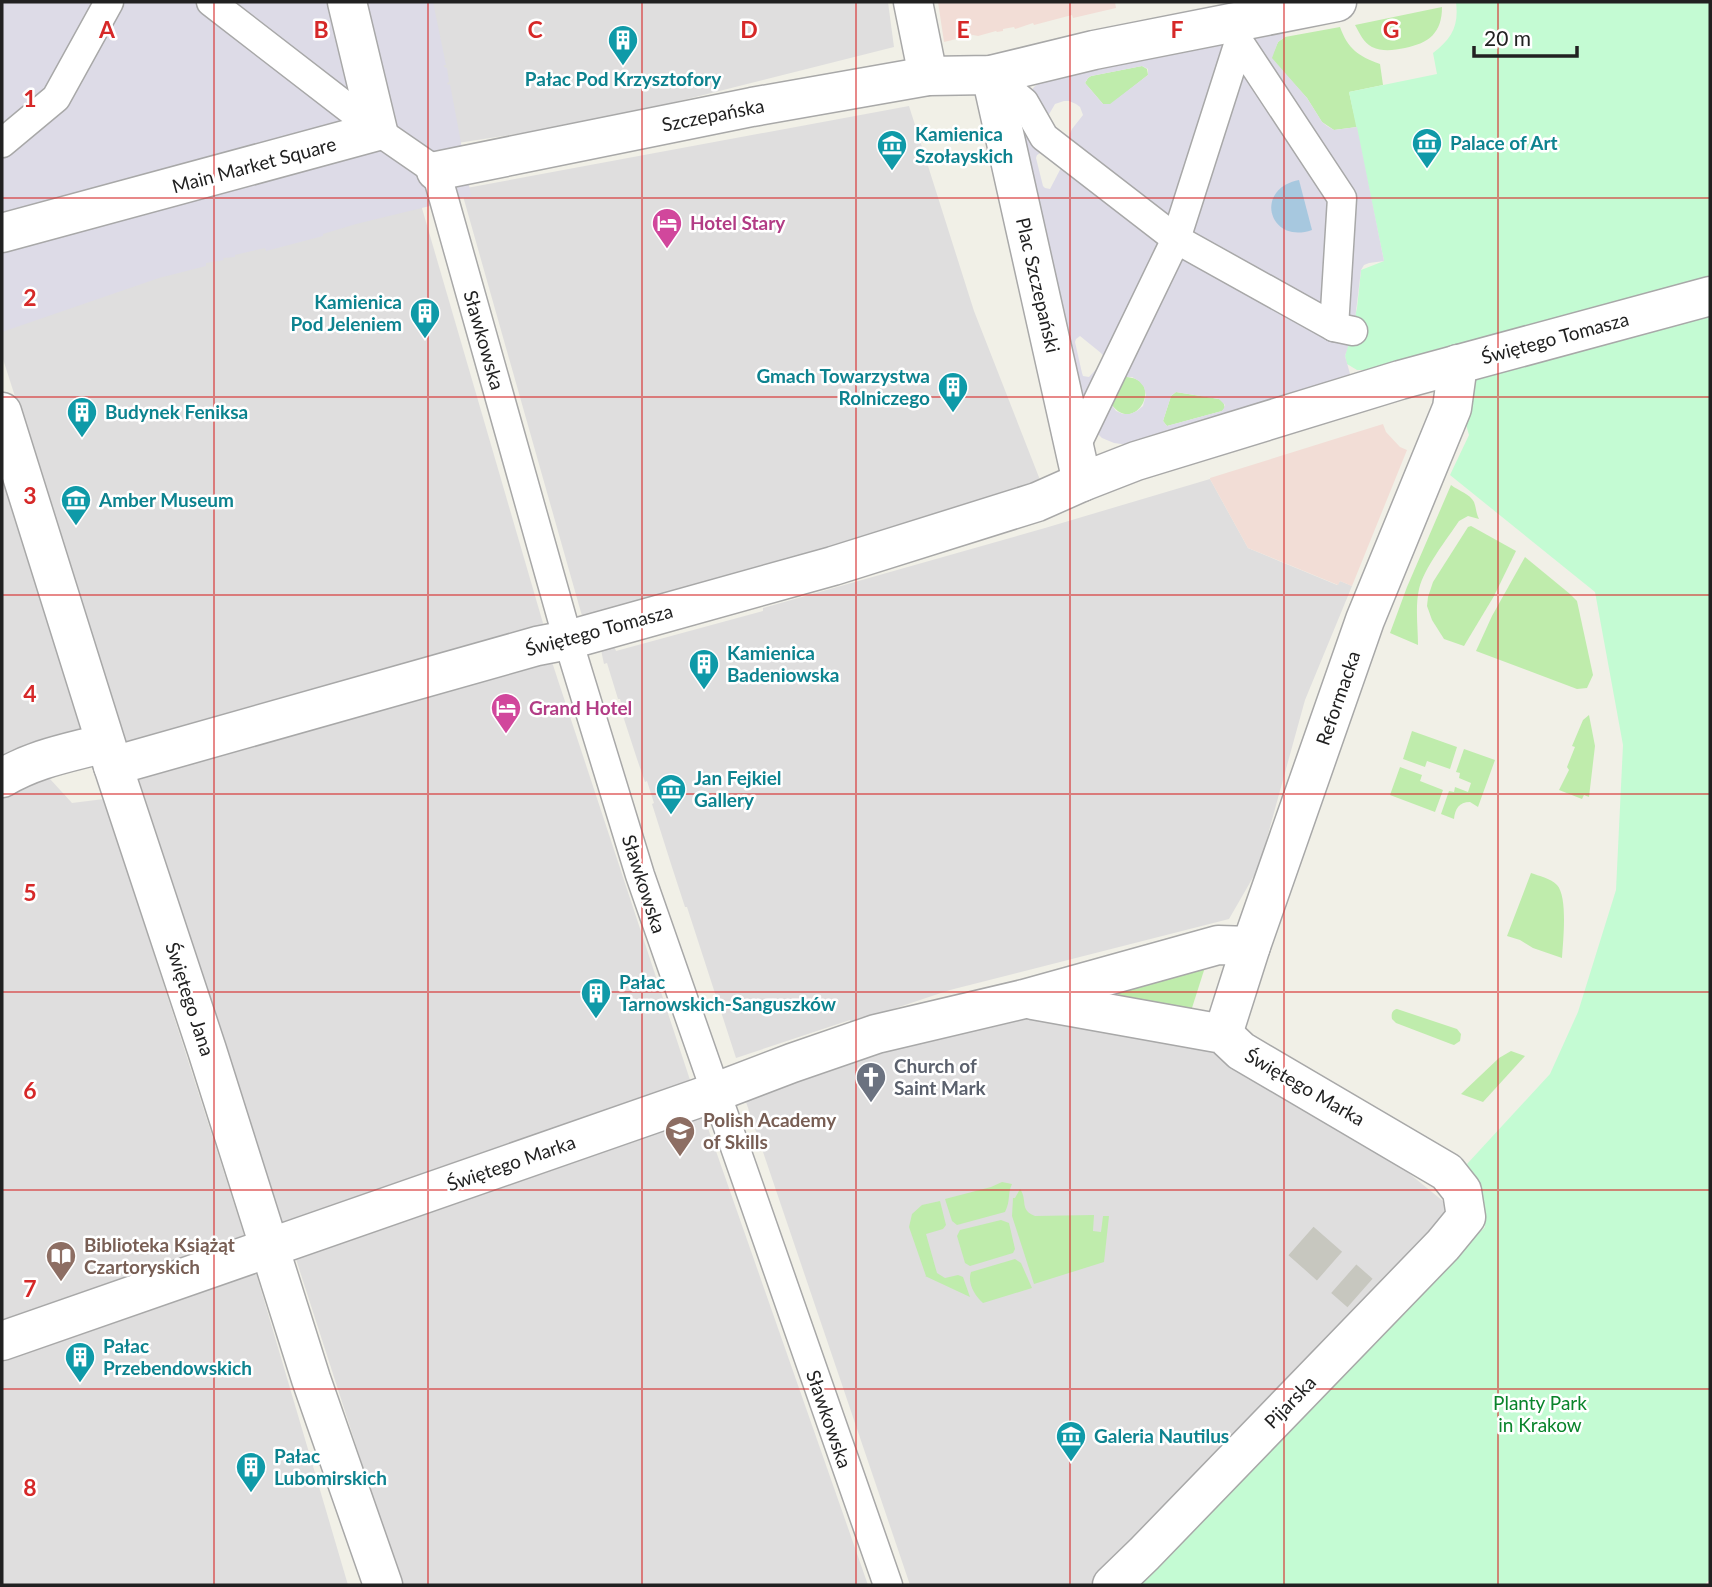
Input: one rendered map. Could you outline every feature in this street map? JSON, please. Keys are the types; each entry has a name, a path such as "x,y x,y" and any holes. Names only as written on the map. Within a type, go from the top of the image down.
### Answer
{"street":[{"path":"2,143 56,98 109,2"},
{"path":"211,2 378,131 441,187"},
{"path":"347,2 378,131"},
{"path":"914,2 928,76"},
{"path":"991,75 1094,50 1320,5"},
{"path":"991,75 1024,102 1044,137 1176,239 1344,329 1342,198 1239,42 1176,239 1079,465"},
{"name":"Szczepańska","path":"441,187 752,107 928,76 991,75"},
{"name":"Plac Szczepański","path":"991,75 1079,465"},
{"name":"Main Market Square","path":"2,233 378,131"},
{"name":"Sławkowska","path":"441,187 568,640 640,875 888,1585"},
{"name":"Świętego Tomasza","path":"2,778 22,766 48,757 109,755 568,640 833,566 1037,502 1079,465 1136,461 1400,380 1710,296"},
{"name":"Reformacka","path":"1223,1034 1365,620 1452,408 1458,364"},
{"name":"Świętego Jana","path":"2,412 109,755 203,1037 311,1379 383,1585"},
{"name":"Świętego Marka","path":"2,1341 876,1034 1024,999 1218,945 1251,946"},
{"name":"Świętego Marka","path":"1024,999 1223,1034 1241,1051 1447,1172 1462,1191 1466,1217"},
{"name":"Pijarska","path":"1111,1585 1370,1302 1443,1245 1466,1217"}],"shaded area":[{"path":"2,2 433,2 471,196 356,224 266,251 265,248 223,258 224,260 159,278 2,332"},
{"name":"Pałac Pod Krzysztofory","path":"421,2 888,2 894,47 596,122 451,144"},
{"path":"938,2 1115,2 1116,8 944,42"},
{"path":"1283,27 1285,37 1278,42 1272,58 1307,98 1322,122 1334,130 1357,127 1384,261 1369,263 1361,270 1354,328 1345,356 1352,381 1129,445 1102,438 1087,423 1020,125 1024,102 1034,87 1048,77","holes":["1142,66 1148,69 1148,75 1110,104 1103,104 1085,83 1091,76","1064,101 1076,104 1083,115 1068,138 1048,122 1048,116 1055,104","1042,152 1062,166 1050,189 1043,186 1036,158","1080,336 1104,357 1089,377 1083,376 1076,339","1124,377 1139,381 1146,395 1143,406 1130,414 1116,411 1109,401","1176,392 1219,399 1225,405 1222,411 1167,426 1163,421 1171,396"]},
{"path":"909,106 974,311 1042,485 584,623 461,189"},
{"path":"419,198 545,630 128,748 2,356 2,322"},
{"path":"1383,424 1386,432 1400,447 1407,450 1352,586 1340,581 1338,585 1248,548 1210,478"},
{"path":"2,468 82,731 2,755"},
{"path":"1210,479 1248,548 1337,585 1340,581 1352,586 1305,700 1259,867 1229,919 950,990 860,1020 852,1026 850,1020 736,1058 671,864 647,781 645,782 623,716 625,715 620,699 607,663 604,664 601,650 614,646 616,651 763,611 763,608"},
{"path":"550,656 692,1086 282,1224 139,780 269,733"},
{"path":"39,767 72,803 104,799 246,1241 2,1332 2,785"},
{"path":"1085,1018 1200,1045 1268,1076 1357,1131 1454,1210 1138,1546 1089,1585 910,1585 746,1102 823,1062 1000,1019"},
{"path":"703,1114 868,1585 401,1585 294,1253"},
{"path":"254,1266 348,1585 2,1585 2,1354"}],"green space":[{"name":"Planty Park in Krakow","path":"1456,2 1710,2 1710,1579 1704,1585 1136,1585 1485,1227 1482,1192 1467,1164 1550,1074 1578,1012 1616,890 1623,745 1595,592 1450,475 1469,435 1444,347 1367,370 1357,370 1347,364 1345,356 1357,308 1361,270 1384,261 1349,92 1437,74 1433,53 1453,31"},
{"path":"1442,7 1440,24 1433,35 1421,43 1405,48 1376,49 1364,40 1355,25"},
{"path":"1340,27 1355,51 1380,64 1383,85 1349,92 1357,127 1334,130 1322,122 1307,98 1271,58 1278,42 1285,37"},
{"path":"1142,66 1147,69 1148,75 1110,105 1103,104 1085,83 1091,76"},
{"path":"1124,377 1137,380 1144,386 1145,395 1136,411 1128,414 1119,411 1109,401"},
{"path":"1176,392 1219,399 1223,401 1225,408 1167,426 1163,421 1171,396"},
{"path":"1451,485 1472,499 1479,519 1468,516 1459,521 1426,572 1418,596 1418,645 1390,633"},
{"path":"1471,526 1516,551 1494,596 1464,646 1444,639 1427,606 1433,582"},
{"path":"1525,557 1577,601 1593,675 1587,688 1577,689 1476,651"},
{"path":"1589,715 1595,746 1589,797 1584,795 1582,799 1559,790 1569,770 1567,767 1575,747 1572,746 1583,720"},
{"path":"1412,731 1457,747 1450,769 1427,761 1425,767 1403,759"},
{"path":"1464,749 1495,760 1478,807 1470,802 1463,803 1457,809 1454,819 1441,814 1449,791 1454,792 1455,787 1468,792 1471,783 1459,778 1460,773 1456,772"},
{"path":"1400,767 1422,775 1420,781 1443,790 1435,812 1390,795"},
{"path":"1531,873 1557,885 1563,899 1562,958 1507,936"},
{"path":"1207,961 1191,1011 1120,997 1116,991"},
{"path":"1397,1009 1457,1029 1461,1034 1460,1041 1454,1045 1396,1023 1392,1015"},
{"path":"1511,1051 1525,1056 1483,1102 1461,1094 1499,1058"},
{"path":"1002,1182 1012,1184 1005,1212 957,1225 952,1221 945,1199"},
{"path":"1020,1189 1025,1208 1035,1216 1094,1215 1093,1231 1101,1232 1103,1216 1109,1216 1104,1262 1034,1284 1012,1216 1013,1198"},
{"path":"940,1201 946,1225 943,1229 926,1234 937,1273 945,1278 958,1275 963,1277 970,1297 925,1276 909,1227 912,1214 922,1205"},
{"path":"1001,1220 1009,1223 1015,1249 1013,1253 970,1266 965,1263 957,1236 960,1230"},
{"path":"1015,1259 1021,1263 1032,1288 983,1303 972,1289 971,1272"}],"water":[{"path":"1299,180 1312,230 1297,233 1285,230 1277,223 1272,214 1272,204 1276,194 1285,185"}],"tunnel":[{"path":"1301,1241 1360,1293"}],"place":[{"name":"Pałac Pod Krzysztofory","path":"623,67"},
{"name":"Palace of Art","path":"1427,170"},
{"name":"Kamienica Szołayskich","path":"892,172"},
{"name":"Hotel Stary","path":"667,250"},
{"name":"Kamienica Pod Jeleniem","path":"425,340"},
{"name":"Gmach Towarzystwa Rolniczego","path":"953,414"},
{"name":"Budynek Feniksa","path":"82,439"},
{"name":"Amber Museum","path":"76,527"},
{"name":"Kamienica Badeniowska","path":"704,691"},
{"name":"Grand Hotel","path":"506,735"},
{"name":"Jan Fejkiel Gallery","path":"671,816"},
{"name":"Pałac Tarnowskich-Sanguszków","path":"596,1020"},
{"name":"Church of Saint Mark","path":"871,1104"},
{"name":"Polish Academy of Skills","path":"680,1158"},
{"name":"Biblioteka Książąt Czartoryskich","path":"61,1283"},
{"name":"Pałac Przebendowskich","path":"80,1384"},
{"name":"Galeria Nautilus","path":"1071,1463"},
{"name":"Pałac Lubomirskich","path":"251,1494"}]}
